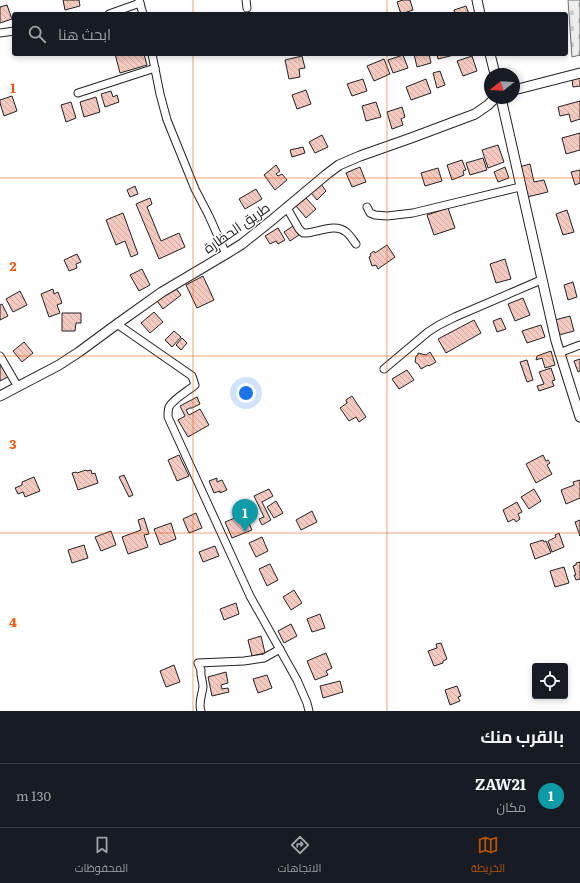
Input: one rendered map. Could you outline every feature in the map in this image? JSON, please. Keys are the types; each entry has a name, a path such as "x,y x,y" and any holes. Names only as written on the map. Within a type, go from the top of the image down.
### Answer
{"street":[{"path":"246,0 247,8"},
{"path":"477,0 480,12"},
{"path":"114,12 140,1 143,12"},
{"path":"0,33 12,31"},
{"path":"152,56 167,120 195,189 226,254"},
{"path":"490,56 494,68"},
{"path":"78,93 154,68"},
{"path":"520,88 580,73"},
{"name":"طريق الحظارة","path":"0,396 60,365 162,292 226,254 258,232 327,174 346,162 475,114 489,104"},
{"path":"502,104 556,342 580,417"},
{"path":"367,207 370,213 375,215 387,216 413,213 520,186"},
{"path":"286,208 303,233 334,228 342,229 347,232 356,244"},
{"path":"384,369 439,325 454,317 541,280"},
{"path":"117,324 192,376 195,384 175,400 169,408 168,417 250,596 297,680 309,711"},
{"path":"559,352 580,345"},
{"path":"0,356 18,387"},
{"path":"201,711 200,707 203,685 200,673 201,670 198,663 244,661 264,658 280,649"}],"green space":[{"path":"568,0 580,0 580,55 572,57"}],"building":[{"path":"63,0 79,0 80,6 65,10"},
{"path":"410,0 413,10 400,12 397,2"},
{"path":"7,5 12,19 0,23 0,7"},
{"path":"466,6 468,12 454,12 454,10"},
{"path":"116,56 145,56 147,65 120,73"},
{"path":"302,56 305,68 299,69 300,77 289,79 285,60"},
{"path":"403,56 408,68 393,73 388,60"},
{"path":"414,56 429,56 431,63 417,67"},
{"path":"437,56 450,56 438,59"},
{"path":"472,56 477,71 463,76 457,61"},
{"path":"384,59 390,74 374,81 367,66"},
{"path":"440,71 445,85 437,88 433,73"},
{"path":"580,77 580,86 573,87 572,79"},
{"path":"363,79 367,91 352,96 347,84"},
{"path":"426,79 431,93 411,100 406,87"},
{"path":"306,90 311,104 297,109 292,95"},
{"path":"111,91 113,97 117,95 119,102 105,107 101,94"},
{"path":"12,96 17,111 4,116 0,100"},
{"path":"96,97 100,112 84,117 80,102"},
{"path":"580,101 580,119 571,122 569,114 560,116 558,107"},
{"path":"71,102 76,118 66,122 61,105"},
{"path":"376,102 381,117 366,121 362,106"},
{"path":"402,107 405,117 401,119 403,125 392,129 387,112"},
{"path":"580,133 580,150 566,154 562,138"},
{"path":"322,135 328,147 315,153 309,142"},
{"path":"498,145 504,162 488,168 482,150"},
{"path":"303,147 305,153 292,157 290,150"},
{"path":"483,158 487,170 470,175 466,163"},
{"path":"462,160 466,170 463,171 464,175 452,180 447,165"},
{"path":"530,164 534,182 544,180 548,192 527,197 519,167"},
{"path":"276,165 280,171 276,174 278,176 282,174 287,180 275,190 264,175"},
{"path":"360,167 366,182 352,187 346,173"},
{"path":"505,167 509,178 498,182 494,172"},
{"path":"438,168 442,181 425,186 421,173"},
{"path":"580,170 580,183 575,185 571,172"},
{"path":"321,184 326,191 317,200 311,193"},
{"path":"135,186 138,194 130,197 127,190"},
{"path":"256,189 262,199 245,209 239,199"},
{"path":"150,198 152,204 147,207 161,241 179,233 185,247 159,259 136,204"},
{"path":"306,198 316,209 306,218 296,206"},
{"path":"448,208 455,228 434,235 427,215"},
{"path":"567,210 574,232 563,235 556,214"},
{"path":"123,213 138,254 131,257 125,241 116,245 106,220"},
{"path":"293,226 299,235 290,241 284,232"},
{"path":"278,228 285,240 278,244 276,241 270,244 265,236"},
{"path":"387,245 395,257 378,269 376,265 372,266 369,257 371,256 370,254 374,251 375,253"},
{"path":"77,254 81,262 76,264 77,268 69,271 64,260"},
{"path":"505,259 511,279 496,283 490,264"},
{"path":"142,269 150,285 139,291 130,275"},
{"path":"203,276 214,300 197,308 186,285"},
{"path":"573,282 577,297 568,300 564,285"},
{"path":"175,287 181,295 163,309 157,301"},
{"path":"53,289 54,294 58,292 62,303 57,305 60,313 49,317 41,294"},
{"path":"20,291 27,305 13,312 6,299"},
{"path":"523,298 530,315 515,321 508,304"},
{"path":"2,304 8,316 0,320 0,305"},
{"path":"154,312 163,322 150,333 141,323"},
{"path":"62,313 81,313 81,323 76,323 75,331 62,331"},
{"path":"570,316 574,331 559,335 555,320"},
{"path":"501,318 506,329 497,332 493,321"},
{"path":"474,320 481,333 446,353 438,339"},
{"path":"541,325 545,337 527,343 522,331"},
{"path":"174,331 181,337 172,347 165,340"},
{"path":"182,338 187,343 181,350 176,345"},
{"path":"24,342 33,353 22,362 13,351"},
{"path":"551,351 555,365 545,368 542,358 536,360 537,356"},
{"path":"430,352 436,362 421,369 415,362 416,356 418,353 426,355"},
{"path":"580,359 580,371 578,372 574,361"},
{"path":"527,360 533,380 527,382 520,362"},
{"path":"0,362 8,377 0,381"},
{"path":"551,368 555,380 552,381 554,386 539,391 537,386 544,384 539,372"},
{"path":"407,370 414,380 399,389 392,379"},
{"path":"352,396 366,417 359,422 356,417 349,421 340,408 347,403 346,400"},
{"path":"197,397 200,404 186,410 189,415 200,409 209,425 188,437 178,420 185,416 180,406"},
{"path":"179,455 189,476 177,481 168,460"},
{"path":"543,455 546,461 548,460 550,463 547,465 552,474 536,483 526,464"},
{"path":"91,470 92,474 95,473 98,483 78,490 72,473"},
{"path":"124,475 133,495 129,497 119,477"},
{"path":"34,477 40,491 25,497 23,492 18,494 15,488 22,485 22,482"},
{"path":"217,478 217,482 222,480 227,490 220,493 220,491 214,493 209,481"},
{"path":"580,480 580,498 566,504 561,490 574,485 573,482"},
{"path":"269,489 273,496 262,502 271,520 262,525 259,519 264,517 254,496"},
{"path":"534,489 541,501 529,509 521,497"},
{"path":"276,501 283,513 274,518 267,507"},
{"path":"517,502 522,512 518,514 520,519 516,522 514,519 508,522 503,510"},
{"path":"312,511 317,522 301,530 296,520"},
{"path":"196,513 202,528 189,533 183,519"},
{"path":"245,514 252,530 232,538 225,522"},
{"path":"144,518 149,534 144,535 148,547 128,554 122,537 141,530 138,520"},
{"path":"580,520 580,536 575,522"},
{"path":"171,523 176,539 160,545 154,529"},
{"path":"111,531 116,545 101,551 95,537"},
{"path":"559,533 564,547 552,552 548,541 556,537 555,535"},
{"path":"262,537 268,551 256,557 249,543"},
{"path":"543,540 544,542 546,541 551,553 535,559 530,544"},
{"path":"84,545 88,558 72,563 68,550"},
{"path":"215,546 219,556 203,562 199,552"},
{"path":"580,562 580,579 576,580 573,566"},
{"path":"270,564 278,580 267,586 259,569"},
{"path":"564,567 569,583 555,587 550,571"},
{"path":"294,590 302,603 291,610 283,597"},
{"path":"236,603 239,614 224,620 220,609"},
{"path":"320,614 325,628 312,632 307,619"},
{"path":"291,624 297,636 284,643 278,631"},
{"path":"261,636 265,653 252,656 248,640"},
{"path":"441,643 447,659 443,661 443,663 434,666 428,651 437,648 436,644"},
{"path":"326,653 332,668 326,671 328,675 315,680 307,661"},
{"path":"174,665 180,682 166,687 160,671"},
{"path":"226,672 228,683 221,685 222,689 228,688 229,692 212,696 208,677"},
{"path":"267,675 272,688 258,693 253,679"},
{"path":"340,681 343,692 323,698 320,686"},
{"path":"457,686 461,696 458,697 460,701 450,705 445,690"}],"place":[{"name":"ZAW21","path":"245,532"}]}
